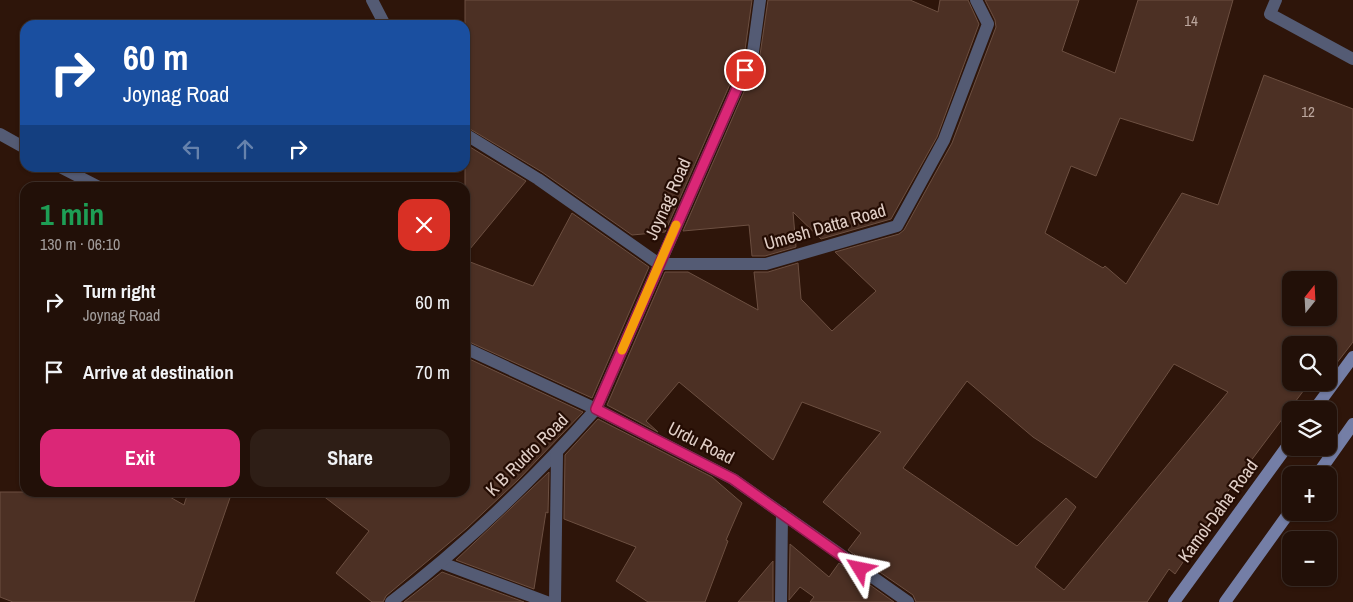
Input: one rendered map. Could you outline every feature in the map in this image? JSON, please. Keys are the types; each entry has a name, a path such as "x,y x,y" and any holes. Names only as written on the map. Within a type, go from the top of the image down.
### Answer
{"main road":[{"path":"1321,401 1353,357"},
{"path":"1323,466 1353,424"},
{"name":"Kamol-Daha Road","path":"1174,602 1282,453"},
{"path":"1225,602 1283,521"}],"street":[{"path":"372,0 382,20"},
{"name":"Joynag Road","path":"596,409 753,52 760,0"},
{"name":"Umesh Datta Road","path":"659,264 766,264 897,226 944,140 988,24 976,0"},
{"path":"1276,0 1270,14 1353,59"},
{"path":"0,134 20,145"},
{"path":"470,137 538,180 659,264"},
{"path":"70,172 89,182"},
{"name":"Urdu Road","path":"470,350 596,409 733,479 908,602"},
{"name":"K B Rudro Road","path":"391,602 442,563 557,453 596,409"},
{"path":"555,602 557,453"},
{"path":"781,602 782,513"},
{"path":"442,563 547,602"}],"building":[{"path":"465,0 752,0 745,50 665,232 632,235 542,172 470,129 470,20 465,20"},
{"path":"768,0 910,0 938,12 940,0 968,0 979,24 937,137 891,219 821,239 793,212 796,247 765,256 752,256 749,225 683,231 760,55"},
{"path":"985,0 1079,0 1062,51 1115,73 1138,0 1233,0 1193,141 1120,118 1096,176 1071,166 1045,233 1103,268 1105,266 1126,284 1182,193 1218,205 1264,75 1353,109 1353,342 1337,363 1337,336 1282,336 1282,391 1303,391 1296,401 1282,401 1282,419 1211,514 1214,516 1175,574 1169,569 1147,602 916,602 913,595 848,550 861,533 823,502 881,432 802,402 773,460 679,382 646,421 658,432 607,405 665,272 688,272 758,310 754,272 768,272 798,263 801,299 832,331 876,291 835,252 899,234 904,230 952,143 996,27 995,20","holes":["1174,364 1228,392 1064,590 1035,567 1076,507 1066,498 1017,546 903,468 967,381 1033,437 1096,478"]},
{"path":"470,147 526,181 470,249 470,182 465,182 465,172 470,172"},
{"path":"572,213 649,267 592,398 470,342 470,262 533,286"},
{"path":"470,359 583,412 518,480 467,528 386,596 383,602 372,602 336,573 369,531 325,497 470,497"},
{"path":"598,419 712,477 742,503 726,540 728,541 705,602 648,602 616,581 636,547 564,519 565,455"},
{"path":"549,472 548,513 546,512 534,589 456,560"},
{"path":"0,492 20,492 20,497 170,497 184,505 186,497 230,497 194,602 13,602 0,597"},
{"path":"790,544 829,577 839,563 894,602 810,602 814,597 800,587 789,600"},
{"path":"773,561 773,602 738,602"},
{"path":"442,572 524,602 404,602"}],"slow traffic":[{"path":"622,350 676,225"}],"route":[{"path":"745,70 596,409 733,479 860,569"}]}
